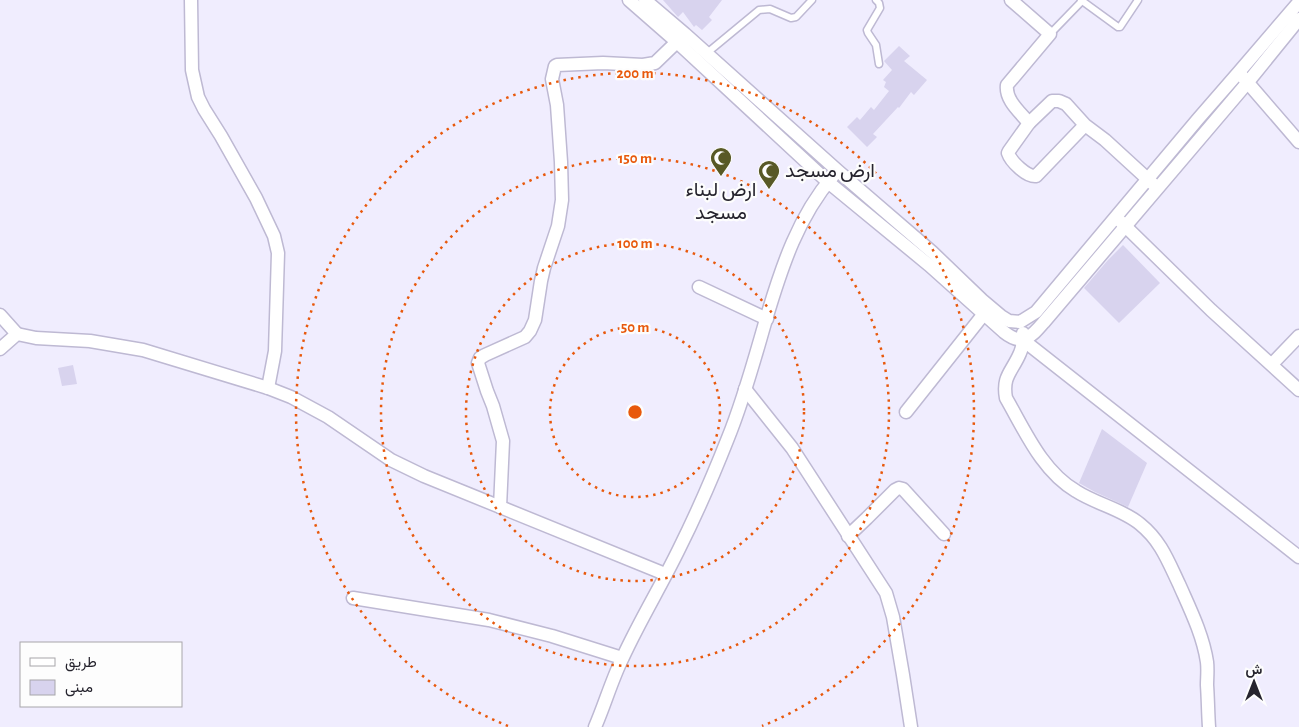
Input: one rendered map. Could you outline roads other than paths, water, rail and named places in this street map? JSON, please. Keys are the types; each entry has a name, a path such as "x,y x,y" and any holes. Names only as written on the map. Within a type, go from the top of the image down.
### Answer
{"street":[{"path":"191,0 192,70 198,98 256,198 274,236 278,253 275,351 268,388"},
{"path":"629,0 681,38 707,53 838,171 932,252 982,300 1009,321 1022,322 1036,312 1121,222"},
{"path":"645,0 681,38 828,182 930,265 1010,337 1023,340 1299,557"},
{"path":"1011,0 1050,34 1007,85 1006,90 1010,99 1029,123"},
{"path":"1023,340 1039,328 1152,183 1244,77 1298,10 1283,0"},
{"path":"500,507 504,441 478,363 480,358 485,355 525,337 535,320 541,281 558,226 562,200 557,105 552,79 555,66 602,63 649,64 655,62 681,38"},
{"path":"1244,77 1299,142"},
{"path":"1085,125 1036,176 1028,174 1010,158 1008,153 1029,123 1052,101 1058,101 1066,104 1085,125 1105,140 1152,183"},
{"path":"595,727 622,658 696,514 729,436 796,233 806,213 822,189 838,171"},
{"path":"1121,222 1212,310 1299,390"},
{"path":"699,287 767,319"},
{"path":"906,412 983,314"},
{"path":"0,315 17,334 36,338 90,341 143,350 268,388 291,397 328,417 391,460 424,476 665,574"},
{"path":"1022,322 1023,340 1020,354 1005,384 1006,398 1038,453 1064,483 1086,497 1126,515 1140,524 1158,543 1169,561 1201,638 1207,663 1209,727"},
{"path":"0,349 17,334"},
{"path":"1272,364 1299,336"},
{"path":"746,388 792,448 888,597 904,675 911,727"},
{"path":"848,536 899,488 904,489 944,534"},
{"path":"353,598 489,620 552,636 622,658"}],"lane":[{"path":"707,53 759,10 770,9 791,18 801,13 812,0"},
{"path":"876,0 880,3 880,8 867,30 876,45 879,64"},
{"path":"1050,34 1081,0 1118,27 1120,27 1138,0"}],"place":[{"name":"ارض لبناء مسجد","path":"721,177"},
{"name":"ارض مسجد","path":"769,190"}]}
